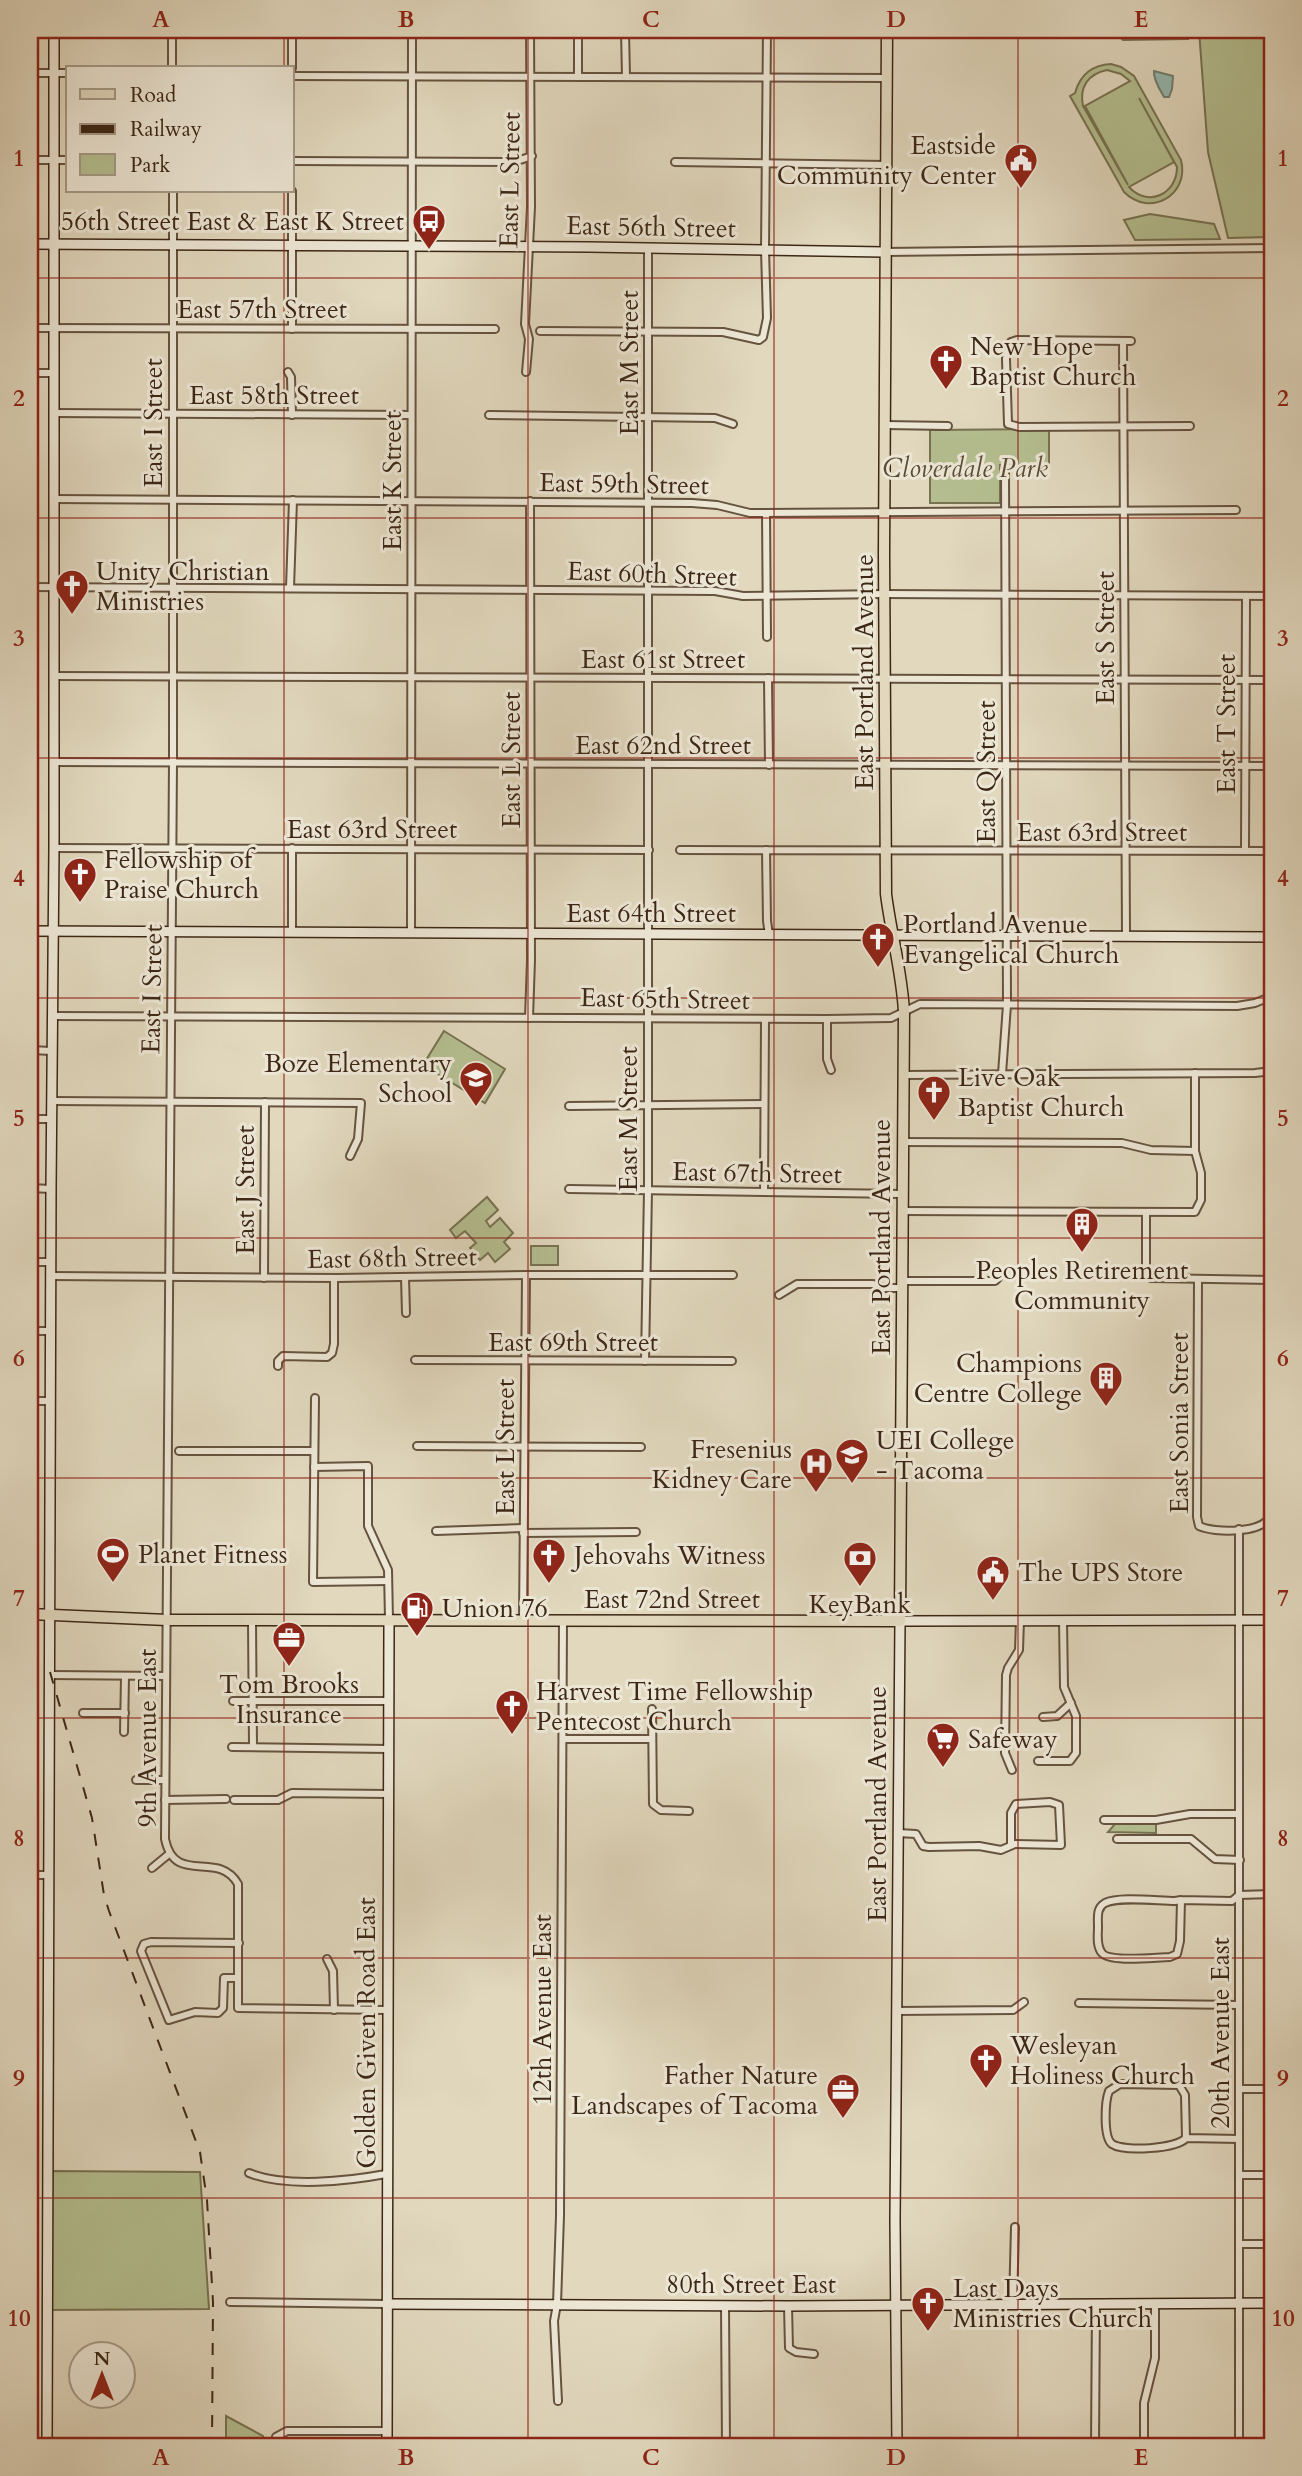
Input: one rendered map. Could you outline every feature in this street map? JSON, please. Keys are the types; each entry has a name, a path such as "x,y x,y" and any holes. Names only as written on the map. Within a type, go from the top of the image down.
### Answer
{"main road":[{"name":"East Portland Avenue","path":"887,30 884,165 886,894 902,982 904,1012 900,1621"},
{"name":"East 72nd Street","path":"30,1614 167,1620 900,1621"}],"street":[{"path":"47,2446 54,848 54,30"},
{"path":"172,30 172,66"},
{"path":"292,30 292,66"},
{"name":"East K Street","path":"411,933 412,30"},
{"name":"East L Street","path":"526,372 529,339 525,324 532,156 530,30"},
{"path":"578,30 578,77"},
{"path":"625,30 626,77"},
{"path":"540,331 733,332 759,340 765,332 767,30"},
{"path":"30,73 66,73"},
{"path":"294,76 887,78"},
{"path":"294,161 514,162 532,156"},
{"path":"30,160 66,160"},
{"path":"675,162 884,165"},
{"name":"East I Street","path":"167,1620 173,762 173,192"},
{"path":"292,192 292,329"},
{"name":"East 56th Street","path":"30,244 884,252 1272,248"},
{"name":"East M Street","path":"645,1361 649,850 648,248"},
{"name":"East 57th Street","path":"30,328 495,329"},
{"path":"1131,341 1017,340 1009,344 1006,359 1008,424 1019,427 1189,426"},
{"name":"East S Street","path":"1123,341 1126,936"},
{"path":"288,372 291,377 292,415"},
{"path":"30,373 54,373"},
{"name":"East 58th Street","path":"54,414 411,415"},
{"path":"488,415 715,418 733,424"},
{"path":"885,425 948,426"},
{"name":"East Q Street","path":"1002,1074 1007,1005 1005,469"},
{"name":"East 59th Street","path":"53,499 709,503 744,512 766,513 1236,510"},
{"path":"290,588 293,500"},
{"name":"East L Street","path":"528,1018 530,501"},
{"path":"766,513 767,637"},
{"name":"East 60th Street","path":"30,587 715,591 743,596 1272,596"},
{"name":"East T Street","path":"1245,851 1246,597"},
{"name":"East 61st Street","path":"54,676 1272,680"},
{"path":"768,678 769,765"},
{"name":"East 62nd Street","path":"53,762 1272,766"},
{"name":"East 63rd Street","path":"54,848 649,850"},
{"path":"292,848 292,932"},
{"name":"East 63rd Street","path":"680,850 1272,851"},
{"path":"766,850 769,935"},
{"name":"East 64th Street","path":"30,931 1272,937"},
{"name":"East 65th Street","path":"52,1016 765,1020 891,1018 920,1004 1237,1006 1272,996"},
{"path":"827,1019 827,1059 831,1070"},
{"path":"764,1192 765,1020"},
{"path":"30,1050 52,1051"},
{"path":"904,1075 1272,1071"},
{"path":"902,1211 1195,1212 1201,1200 1201,1173 1195,1151 1195,1073"},
{"path":"52,1101 361,1103 358,1139 350,1156"},
{"name":"East J Street","path":"264,1278 265,1102"},
{"path":"569,1106 763,1104"},
{"path":"30,1119 52,1119"},
{"path":"902,1142 1122,1143 1151,1150 1195,1151"},
{"path":"30,1188 51,1189"},
{"name":"East 67th Street","path":"569,1189 902,1194"},
{"path":"1146,1212 1146,1270 1154,1278 1272,1280"},
{"path":"30,1262 51,1262"},
{"name":"East L Street","path":"523,1620 526,1275"},
{"name":"East 68th Street","path":"51,1276 405,1278 733,1275"},
{"path":"278,1366 278,1360 283,1356 327,1357 332,1353 334,1278"},
{"path":"405,1278 406,1313"},
{"path":"779,1295 797,1284 873,1284 884,1288 995,1281 998,1278"},
{"name":"East Sonia Street","path":"1198,1279 1197,1522 1205,1529 1238,1530"},
{"path":"30,1331 51,1331"},
{"name":"East 69th Street","path":"415,1360 732,1361"},
{"path":"315,1398 313,1582 388,1581"},
{"path":"30,1401 51,1401"},
{"path":"417,1446 641,1447"},
{"path":"179,1451 314,1451"},
{"path":"314,1467 368,1466 368,1526 371,1537 387,1563 389,1620"},
{"path":"1238,1620 1238,1530 1256,1529 1268,1520 1272,1510 1272,1483"},
{"path":"436,1531 636,1532"},
{"name":"9th Avenue East","path":"167,1620 165,1839 169,1854"},
{"path":"252,1620 253,1747"},
{"name":"Golden Given Road East","path":"387,2446 389,1620"},
{"name":"12th Avenue East","path":"558,2401 554,2321 557,2304 563,1620"},
{"path":"1012,1770 1005,1753 1006,1675 1019,1650 1020,1620"},
{"path":"1038,1761 1070,1761 1077,1748 1076,1716 1064,1687 1063,1620"},
{"name":"20th Avenue East","path":"1238,1620 1239,2446"},
{"name":"East 72nd Street","path":"900,1621 1272,1620"},
{"name":"East Portland Avenue","path":"897,2446 900,1621"},
{"path":"50,1675 166,1676"},
{"path":"124,1732 125,1676"},
{"path":"233,1701 389,1701"},
{"path":"1044,1717 1057,1716 1071,1703"},
{"path":"652,1709 651,1795 654,1806 661,1810 689,1811"},
{"path":"83,1713 125,1713"},
{"path":"563,1739 652,1740"},
{"path":"232,1747 389,1749"},
{"path":"136,1780 165,1780"},
{"path":"234,1800 278,1800 292,1793 389,1794"},
{"path":"165,1800 226,1799"},
{"path":"898,1833 916,1834 923,1846 929,1847 979,1846 1001,1850 1011,1845 1061,1845 1059,1805 1030,1802 1014,1805 1011,1815 1011,1845"},
{"path":"1104,1820 1156,1820 1190,1814 1239,1814"},
{"path":"1117,1839 1191,1839 1211,1857 1219,1860 1240,1860"},
{"path":"152,1868 169,1854 185,1865 217,1867 232,1875 238,1884 238,2008 387,2010"},
{"path":"30,1875 48,1875"},
{"path":"1181,1900 1177,1954 1170,1957 1109,1958 1100,1952 1098,1912 1103,1905 1119,1901 1181,1900 1232,1901 1240,1895 1272,1894"},
{"path":"238,1978 225,1978 223,2008 218,2013 195,2012 169,2020 144,1962 142,1946 156,1942 239,1943"},
{"path":"327,1959 333,1971 334,2010"},
{"path":"897,2011 1013,2010 1024,2003"},
{"path":"1079,2003 1239,2005"},
{"path":"1186,2138 1183,2089 1174,2084 1120,2084 1113,2087 1106,2100 1107,2133 1109,2140 1116,2146 1174,2146 1186,2138 1239,2139"},
{"path":"1239,2089 1272,2089"},
{"path":"249,2173 267,2181 351,2181 386,2174"},
{"path":"1239,2175 1272,2175"},
{"path":"1013,2304 1015,2227"},
{"path":"1239,2244 1272,2244"},
{"name":"80th Street East","path":"230,2302 788,2306 1272,2303"},
{"path":"1095,2446 1097,2304"},
{"path":"1144,2446 1144,2403 1155,2358 1155,2304"},
{"path":"725,2305 726,2446"},
{"path":"788,2306 789,2347 796,2352 814,2354"},
{"path":"276,2437 287,2431 387,2431"}],"green space":[{"path":"702,30 741,30 741,37 702,37"},
{"path":"1118,30 1188,30 1188,39 1123,40 1118,35"},
{"path":"1199,30 1272,30 1272,237 1228,238 1208,152"},
{"path":"1111,64 1134,76 1181,160 1180,183 1166,199 1156,203 1134,200 1124,192 1070,96 1075,93 1088,72 1098,66","holes":["1107,70 1121,74 1130,81 1085,106 1128,185 1083,106 1082,93 1086,82","1139,98 1177,167 1176,176 1167,191 1153,197 1145,197 1129,187 1174,162"]},
{"path":"1150,214 1214,224 1220,239 1135,240 1124,220"},
{"name":"Cloverdale Park","path":"1049,429 1049,464 1000,465 1000,503 930,503 930,430"},
{"path":"444,1031 505,1069 485,1103 423,1065"},
{"path":"487,1197 498,1210 486,1221 490,1227 500,1218 513,1233 504,1242 510,1249 495,1262 488,1253 480,1260 470,1248 476,1243 465,1231 456,1238 450,1230"},
{"path":"531,1246 558,1246 558,1265 531,1265"},
{"path":"1115,1824 1156,1824 1156,1833 1108,1832"},
{"path":"50,2171 200,2172 209,2309 50,2310"},
{"path":"226,2416 263,2436 268,2446 226,2446"}],"water":[{"path":"1154,71 1173,76 1169,97 1162,94"}],"railway":[{"path":"50,1672 92,1818 104,1895 200,2152 207,2200 213,2302 212,2446"}],"place":[{"name":"Eastside Community Center","path":"1021,190"},
{"name":"56th Street East & East K Street","path":"429,251"},
{"name":"New Hope Baptist Church","path":"946,391"},
{"name":"Unity Christian Ministries","path":"72,616"},
{"name":"Fellowship of Praise Church","path":"80,904"},
{"name":"Portland Avenue Evangelical Church","path":"878,969"},
{"name":"Boze Elementary School","path":"476,1108"},
{"name":"Live Oak Baptist Church","path":"934,1122"},
{"name":"Peoples Retirement Community","path":"1082,1254"},
{"name":"Champions Centre College","path":"1106,1408"},
{"name":"UEI College - Tacoma","path":"852,1485"},
{"name":"Fresenius Kidney Care","path":"816,1494"},
{"name":"Planet Fitness","path":"113,1584"},
{"name":"Jehovahs Witness","path":"549,1585"},
{"name":"KeyBank","path":"860,1588"},
{"name":"The UPS Store","path":"993,1602"},
{"name":"Union 76","path":"417,1638"},
{"name":"Tom Brooks Insurance","path":"289,1668"},
{"name":"Harvest Time Fellowship Pentecost Church","path":"512,1736"},
{"name":"Safeway","path":"943,1769"},
{"name":"Wesleyan Holiness Church","path":"986,2090"},
{"name":"Father Nature Landscapes of Tacoma","path":"843,2120"},
{"name":"Last Days Ministries Church","path":"928,2333"}]}
